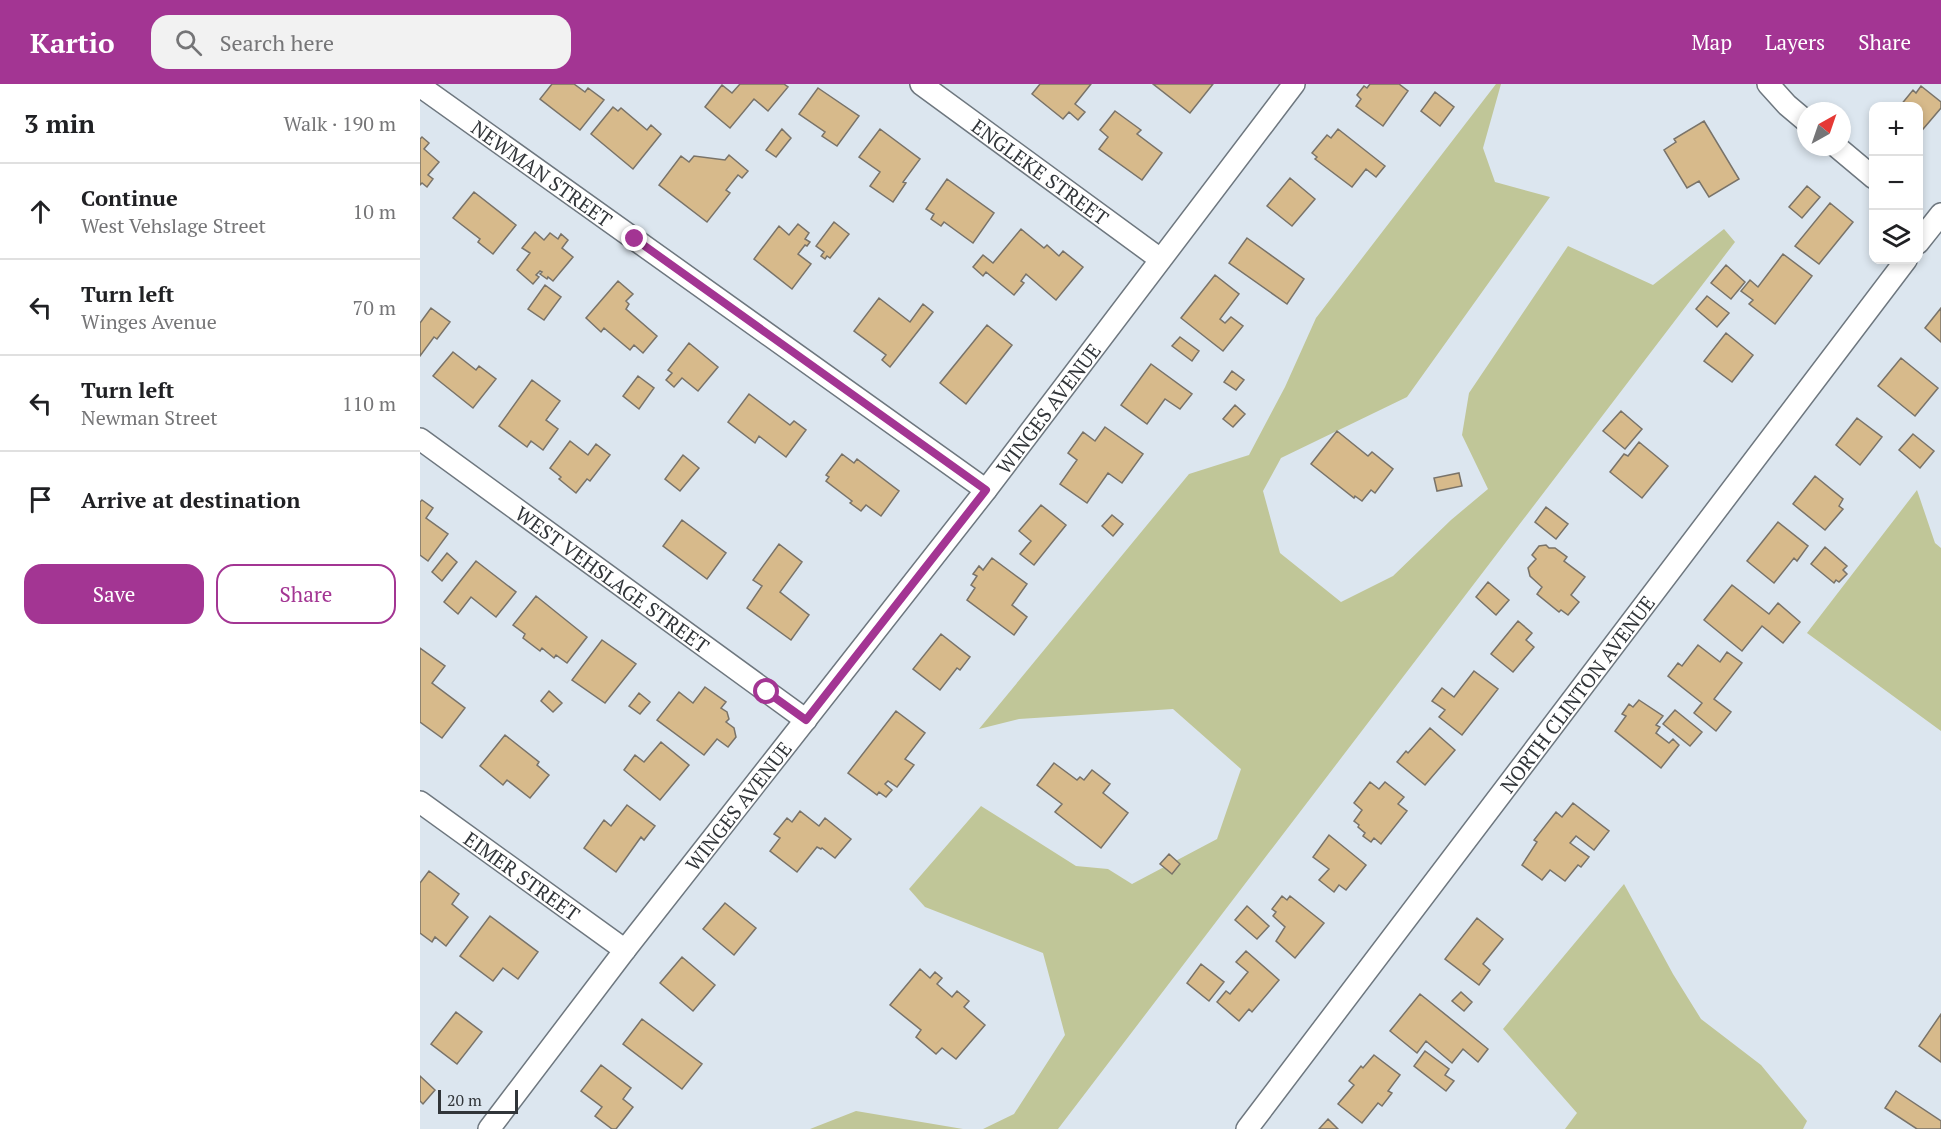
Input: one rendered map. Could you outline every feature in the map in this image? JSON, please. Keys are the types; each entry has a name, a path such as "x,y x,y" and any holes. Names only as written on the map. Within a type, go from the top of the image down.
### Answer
{"street":[{"name":"ENGLEKE STREET","path":"921,84 1160,259"},
{"name":"WINGES AVENUE","path":"489,1129 986,490 1294,84"},
{"path":"1768,84 1797,113"},
{"name":"NEWMAN STREET","path":"420,86 986,490"},
{"path":"1848,156 1869,174"},
{"path":"1923,236 1933,222"},
{"name":"NORTH CLINTON AVENUE","path":"1247,1129 1903,264"},
{"name":"WEST VEHSLAGE STREET","path":"420,439 806,720"},
{"name":"EIMER STREET","path":"420,802 626,950"}],"green space":[{"path":"1496,84 1501,84 1483,148 1495,182 1550,197 1407,397 1281,458 1263,491 1280,553 1341,602 1393,576 1451,520 1488,489 1462,435 1469,393 1568,246 1653,285 1724,229 1735,242 1058,1129 983,1129 1014,1114 1065,1035 1043,953 925,907 909,889 981,806 1076,866 1108,869 1132,884 1217,839 1241,769 1173,709 1019,719 979,729 1189,474 1249,455 1285,387 1316,318"},
{"path":"1917,490 1935,543 1941,548 1941,731 1807,633"},
{"path":"1624,884 1673,974 1701,1019 1761,1065 1807,1121 1803,1129 1565,1129 1577,1113 1503,1029"},
{"path":"856,1111 963,1129 810,1129"}],"building":[{"path":"552,84 574,84 585,92 588,88 604,100 580,130 540,99"},
{"path":"740,84 784,84 788,87 768,111 754,99 730,128 705,107 722,85 732,93"},
{"path":"1040,84 1091,84 1075,104 1085,112 1078,120 1069,112 1063,119 1032,94"},
{"path":"1153,84 1213,84 1190,113"},
{"path":"1370,84 1399,84 1408,91 1383,126 1356,106 1361,99 1357,95 1364,86 1367,88"},
{"path":"1921,86 1941,102 1941,108 1923,129 1923,102 1903,102 1913,90 1916,93"},
{"path":"818,88 859,116 837,146 822,136 825,132 799,114"},
{"path":"1435,92 1454,107 1440,126 1421,111"},
{"path":"613,107 618,111 621,108 647,130 651,125 661,134 633,169 591,134"},
{"path":"1115,111 1141,130 1137,134 1162,153 1142,180 1099,149 1108,137 1100,130"},
{"path":"1704,121 1739,179 1709,197 1699,181 1687,188 1664,150 1676,142 1674,139"},
{"path":"782,129 791,138 776,157 766,150"},
{"path":"880,129 920,159 903,182 906,183 893,202 870,186 880,172 859,157"},
{"path":"1338,129 1385,166 1376,177 1366,169 1352,187 1315,159 1317,157 1312,153 1327,135 1331,138"},
{"path":"422,137 429,143 424,149 439,162 428,175 433,179 427,187 422,183 420,185 420,139"},
{"path":"729,155 748,171 742,178 738,175 726,190 730,193 707,222 659,185 681,156 689,162 694,156 725,160"},
{"path":"1290,178 1315,199 1292,226 1267,206"},
{"path":"947,179 994,213 973,243 944,222 941,226 931,219 934,214 926,209"},
{"path":"1807,186 1820,197 1802,218 1789,207"},
{"path":"474,192 516,225 493,254 478,242 480,239 453,218"},
{"path":"1830,203 1853,222 1819,264 1795,246"},
{"path":"834,222 849,234 830,258 827,256 825,259 821,256 824,252 816,246"},
{"path":"798,224 809,233 805,239 810,242 798,254 811,264 792,289 754,259 779,226 789,235"},
{"path":"1021,229 1044,248 1047,245 1059,256 1063,251 1083,267 1056,300 1026,274 1021,281 1024,283 1014,295 986,272 983,276 973,267 983,255 993,263"},
{"path":"535,232 544,240 550,233 558,239 561,234 568,240 562,248 573,257 553,281 540,274 542,272 540,271 536,275 539,277 533,284 517,270 530,253 522,248"},
{"path":"1247,238 1304,279 1287,304 1229,263"},
{"path":"1783,254 1812,276 1775,324 1749,304 1753,300 1741,291 1750,280 1758,287"},
{"path":"1726,265 1745,282 1731,299 1711,283"},
{"path":"1215,275 1239,294 1220,319 1225,323 1231,317 1243,326 1223,351 1181,318"},
{"path":"618,281 633,294 626,301 629,304 626,309 657,336 643,353 634,345 630,350 604,328 601,332 586,318"},
{"path":"545,285 561,297 544,320 528,309"},
{"path":"1707,296 1729,313 1717,327 1696,309"},
{"path":"879,298 910,322 923,304 933,312 890,367 882,360 886,355 854,331"},
{"path":"431,308 450,322 437,339 434,337 420,356 420,323"},
{"path":"1941,308 1941,342 1925,328"},
{"path":"987,325 1012,345 966,404 940,383"},
{"path":"1726,333 1753,355 1732,382 1704,361"},
{"path":"1180,337 1199,351 1192,361 1172,346"},
{"path":"689,343 718,367 698,391 682,378 674,387 666,380 672,373 668,370"},
{"path":"453,352 476,370 479,366 496,379 473,408 433,376"},
{"path":"1901,358 1938,388 1915,416 1878,386"},
{"path":"1151,364 1192,394 1180,409 1165,399 1147,424 1121,405"},
{"path":"1232,371 1244,380 1236,390 1224,382"},
{"path":"638,376 654,388 639,409 623,396"},
{"path":"532,380 560,401 546,420 558,429 543,450 531,441 527,447 499,426"},
{"path":"749,394 790,425 794,421 806,430 786,457 759,436 755,443 728,422"},
{"path":"1235,405 1245,414 1233,427 1223,419"},
{"path":"1621,411 1642,429 1625,449 1603,431"},
{"path":"1857,418 1882,437 1860,465 1836,445"},
{"path":"1105,427 1143,454 1122,483 1108,473 1087,503 1060,484 1077,460 1068,453 1083,432 1095,441"},
{"path":"1337,431 1368,456 1372,452 1393,469 1375,493 1371,490 1362,501 1355,496 1354,498 1311,464"},
{"path":"1913,434 1934,451 1920,468 1899,450"},
{"path":"570,441 588,455 596,444 610,455 590,481 587,479 576,493 550,468"},
{"path":"1639,442 1668,466 1642,498 1610,472 1624,454 1628,456"},
{"path":"842,454 854,463 857,459 899,491 881,516 866,505 861,511 826,481 829,477 826,475"},
{"path":"683,455 699,468 680,491 665,479"},
{"path":"1459,473 1462,486 1437,491 1434,478"},
{"path":"1815,476 1843,499 1839,506 1843,509 1825,530 1793,504"},
{"path":"422,500 433,508 426,518 448,534 428,561 420,555 420,502"},
{"path":"1041,505 1066,525 1034,565 1020,554 1031,541 1019,531"},
{"path":"1546,507 1568,524 1556,539 1535,522"},
{"path":"1112,515 1123,524 1113,536 1102,526"},
{"path":"682,520 726,553 707,579 663,546"},
{"path":"1778,522 1808,546 1797,561 1794,558 1774,583 1747,561"},
{"path":"779,544 802,562 780,592 809,615 791,640 747,608 762,586 753,580"},
{"path":"1546,545 1549,548 1555,548 1567,557 1564,561 1585,577 1571,595 1579,602 1568,615 1561,610 1559,612 1537,594 1542,587 1530,576 1528,568 1536,559 1532,555 1539,546"},
{"path":"1825,547 1847,566 1843,570 1847,574 1839,582 1836,580 1834,583 1811,564"},
{"path":"447,553 457,562 442,581 432,572"},
{"path":"992,558 1027,584 1012,605 1027,617 1014,635 967,600 975,588 971,585 977,576 973,574 979,566 983,570"},
{"path":"476,561 516,592 496,617 471,597 458,614 444,602"},
{"path":"1488,582 1509,600 1496,615 1476,597"},
{"path":"1732,585 1769,614 1778,603 1800,622 1783,643 1762,626 1742,651 1704,620"},
{"path":"536,596 587,637 567,663 556,655 554,658 542,648 540,651 523,638 525,634 513,625"},
{"path":"1518,621 1532,633 1526,640 1534,647 1513,672 1491,654"},
{"path":"941,634 970,657 960,670 957,668 940,690 913,669"},
{"path":"602,640 636,664 605,703 572,680"},
{"path":"1698,645 1720,662 1727,652 1742,663 1714,699 1731,712 1716,731 1694,713 1702,703 1668,676 1678,663 1682,666"},
{"path":"420,648 445,666 432,683 465,708 442,738 420,722"},
{"path":"1474,671 1498,689 1462,735 1439,717 1445,710 1432,701 1442,688 1454,697"},
{"path":"705,687 726,702 721,708 727,712 729,719 726,722 734,728 736,737 728,747 717,739 704,755 657,720 679,692 693,703"},
{"path":"549,691 562,703 553,712 541,701"},
{"path":"639,693 650,702 640,714 629,706"},
{"path":"1639,700 1663,716 1656,725 1660,727 1656,733 1669,743 1673,739 1679,745 1661,768 1615,731 1626,716 1622,714 1629,704 1633,707"},
{"path":"1675,710 1702,732 1690,746 1663,724"},
{"path":"896,711 925,733 905,759 914,765 897,787 888,781 885,784 892,790 886,797 879,792 877,795 848,773"},
{"path":"1430,728 1455,750 1425,785 1397,762"},
{"path":"505,735 539,762 537,765 549,775 530,798 507,780 503,785 480,766"},
{"path":"661,742 689,765 660,800 624,770 635,755 644,762"},
{"path":"1054,763 1077,780 1080,777 1084,780 1092,770 1110,784 1103,793 1128,813 1101,848 1055,812 1062,804 1037,785"},
{"path":"1370,782 1379,789 1385,782 1404,797 1398,804 1407,811 1381,844 1374,838 1371,842 1363,836 1365,833 1354,821 1362,810 1354,803"},
{"path":"1573,803 1609,831 1594,850 1576,836 1570,843 1589,857 1581,867 1578,865 1565,881 1550,870 1542,880 1522,865 1537,842 1534,840 1556,812 1562,817"},
{"path":"627,805 655,826 644,840 641,837 616,872 584,848 604,820 611,826"},
{"path":"800,811 819,826 825,818 851,839 835,858 817,847 797,872 770,851 780,838 774,834 787,818 792,822"},
{"path":"1329,835 1366,865 1346,890 1339,885 1334,892 1319,880 1329,869 1313,857"},
{"path":"1169,854 1180,864 1172,874 1160,864"},
{"path":"429,871 459,894 452,904 468,917 446,946 435,937 432,942 420,933 420,883"},
{"path":"1282,896 1287,900 1290,896 1324,923 1295,958 1276,941 1285,927 1273,916 1276,912 1272,909"},
{"path":"725,903 756,928 734,955 703,929"},
{"path":"1247,906 1269,926 1257,939 1235,920"},
{"path":"490,916 538,952 518,979 503,968 493,981 460,956"},
{"path":"1477,918 1503,939 1483,964 1490,970 1479,985 1445,959"},
{"path":"1246,951 1279,980 1252,1012 1249,1009 1239,1021 1217,1002 1226,991 1230,994 1248,972 1236,962"},
{"path":"682,957 715,985 693,1011 660,983"},
{"path":"1201,964 1224,982 1209,1001 1187,983"},
{"path":"920,969 930,978 935,972 942,978 937,984 952,997 957,991 969,1001 964,1007 985,1025 956,1059 942,1048 936,1054 916,1037 921,1030 890,1005"},
{"path":"1461,992 1472,1002 1464,1011 1452,1001"},
{"path":"1420,994 1488,1049 1478,1062 1463,1049 1452,1063 1426,1041 1417,1053 1390,1031"},
{"path":"456,1012 482,1032 457,1064 431,1044"},
{"path":"1941,1014 1941,1062 1919,1046"},
{"path":"642,1019 702,1064 682,1089 623,1044"},
{"path":"1425,1051 1449,1069 1445,1075 1454,1081 1446,1091 1414,1066"},
{"path":"1374,1055 1400,1075 1388,1091 1392,1093 1382,1106 1378,1103 1362,1123 1338,1104 1354,1085 1349,1081"},
{"path":"601,1065 631,1088 623,1099 633,1107 616,1129 612,1129 595,1116 602,1107 581,1091"},
{"path":"420,1076 435,1090 423,1104 420,1101"},
{"path":"1896,1091 1941,1121 1941,1129 1917,1129 1885,1108"},
{"path":"1328,1119 1338,1129 1319,1129"}],"route":[{"path":"635,239 986,490 806,720 767,692"}]}
